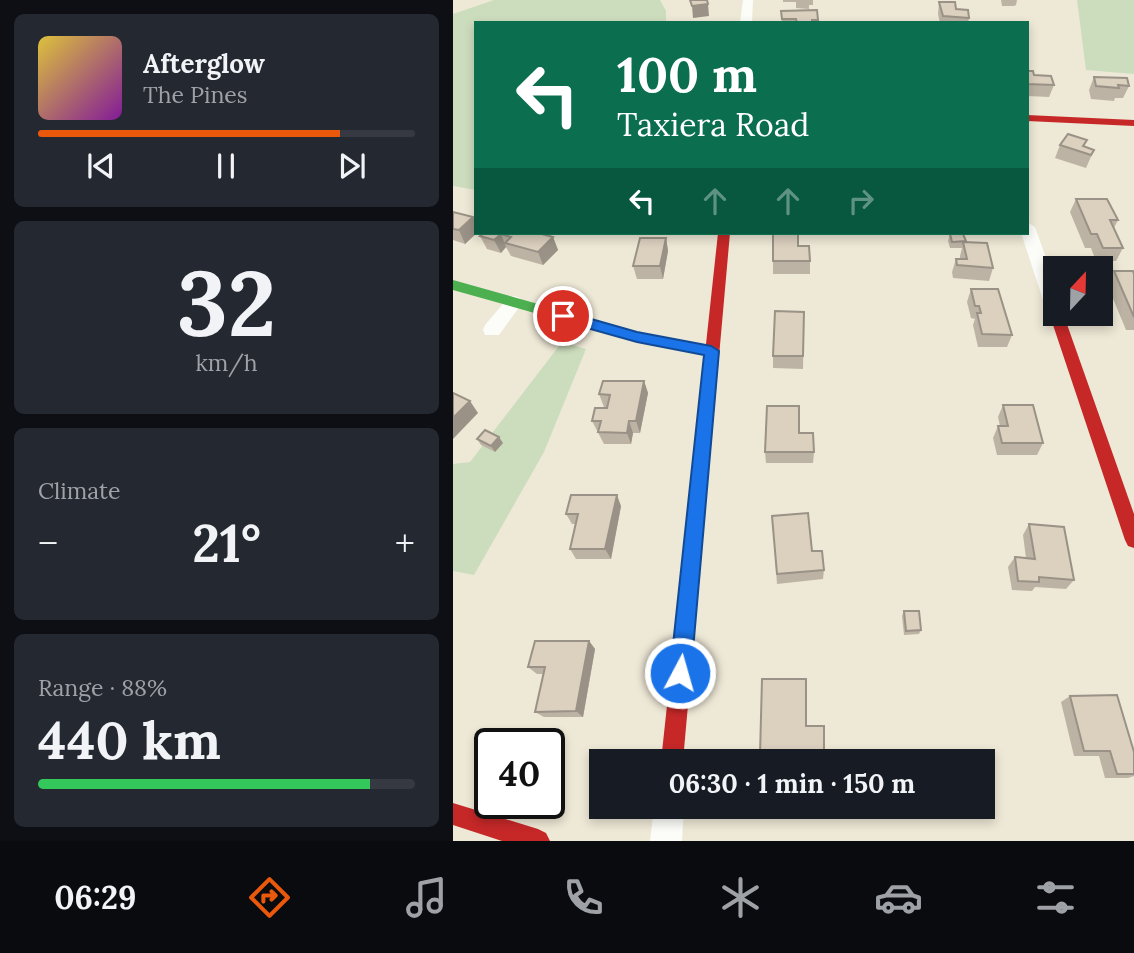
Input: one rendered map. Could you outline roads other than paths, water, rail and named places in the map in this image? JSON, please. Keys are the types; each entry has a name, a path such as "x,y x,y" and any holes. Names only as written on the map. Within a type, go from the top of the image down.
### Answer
{"street":[{"path":"746,21 748,0"},
{"path":"1029,118 1134,123"},
{"path":"1029,233 1043,273"},
{"path":"673,749 724,235"},
{"path":"453,285 637,337 711,351"},
{"path":"492,330 514,302"},
{"path":"1061,326 1134,540"},
{"path":"453,814 538,841"},
{"path":"666,841 668,819"}]}
